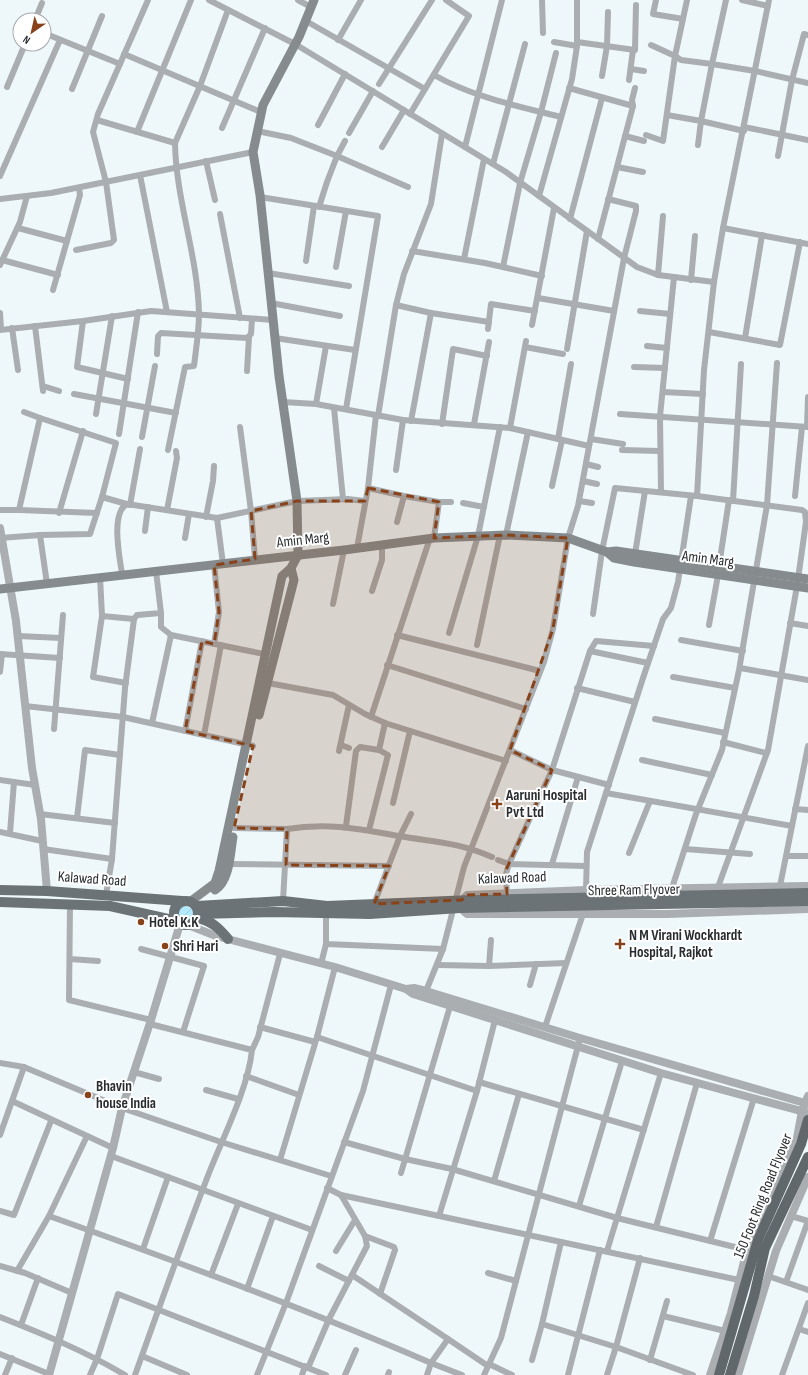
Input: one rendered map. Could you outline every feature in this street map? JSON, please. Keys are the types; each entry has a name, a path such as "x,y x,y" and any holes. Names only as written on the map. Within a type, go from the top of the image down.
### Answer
{"highway":[{"name":"150 Foot Ring Road Flyover","path":"719,1375 758,1240 801,1144 808,1120"},
{"name":"150 Foot Ring Road Flyover","path":"730,1375 754,1296 765,1248 808,1157"}],"main road":[{"path":"193,907 219,887 226,874 282,576 291,568 298,555 297,501 283,402 260,197 253,152 263,105 296,44 313,4"},
{"name":"Amin Marg","path":"5,589 122,574 218,565 255,559 344,550 432,538 503,535 568,538 604,552 614,558 680,565 797,582 808,588"},
{"name":"Amin Marg","path":"604,552 616,551 635,554 680,565"},
{"path":"228,939 217,926 207,920 193,907 176,906 174,909 182,923 193,907 215,883 220,871 250,746 268,683 294,580 291,568"},
{"name":"Amin Marg","path":"797,582 808,579"},
{"name":"Kalawad Road","path":"0,890 47,891 160,898 193,907 326,914 370,914 462,904"},
{"name":"Shree Ram Flyover","path":"462,904 808,893"},
{"path":"158,917 160,898"},
{"name":"Kalawad Road","path":"193,907 283,901 327,906 374,904 462,904"},
{"name":"Shree Ram Flyover","path":"462,904 808,901"},
{"name":"Kalawad Road","path":"0,902 110,906 182,923"}],"street":[{"path":"76,250 111,243 114,240 106,182 93,132 124,54 148,0"},
{"path":"137,132 161,70 191,0"},
{"path":"209,0 296,44 493,164 637,267 658,275 714,282"},
{"path":"298,0 313,4"},
{"path":"338,40 361,0"},
{"path":"379,84 432,0"},
{"path":"465,148 502,0"},
{"path":"542,0 543,33"},
{"path":"539,196 569,88 577,44 577,0"},
{"path":"656,0 653,14 683,19"},
{"path":"625,136 663,141 686,0"},
{"path":"698,145 712,64 726,0"},
{"path":"586,890 587,852 663,619 671,608 694,496 714,282 768,3 742,0"},
{"path":"410,114 469,16 448,1"},
{"path":"38,12 42,3"},
{"path":"629,80 635,50 636,6"},
{"path":"168,450 185,367 194,366 199,314 196,286 175,168 175,144 200,86 228,10"},
{"path":"602,76 607,46 608,12"},
{"path":"72,89 89,51 102,16"},
{"path":"306,21 425,89"},
{"path":"222,128 264,28"},
{"path":"778,156 792,80 804,34 808,35"},
{"path":"52,36 120,64"},
{"path":"0,176 60,40"},
{"path":"554,42 607,46 634,50"},
{"path":"493,164 525,44"},
{"path":"651,45 676,56 681,60 755,71 808,84"},
{"path":"7,87 22,52"},
{"path":"503,267 520,182 541,112 556,53"},
{"path":"124,54 261,112"},
{"path":"631,69 644,71"},
{"path":"318,125 345,74"},
{"path":"434,75 458,88 479,96 561,117"},
{"path":"569,88 633,106"},
{"path":"598,239 633,106 632,100 635,88"},
{"path":"349,133 373,91"},
{"path":"570,219 602,98"},
{"path":"382,147 404,110"},
{"path":"666,116 781,134 808,140"},
{"path":"97,120 175,144"},
{"path":"257,131 291,138 408,187"},
{"path":"357,548 368,488 377,415 396,305 404,274 431,204 442,134"},
{"path":"306,261 317,206 337,156 345,141"},
{"path":"0,199 79,188 253,152"},
{"path":"464,259 484,159"},
{"path":"206,161 214,200"},
{"path":"617,167 643,172"},
{"path":"140,175 167,312"},
{"path":"53,290 80,196 79,188"},
{"path":"27,196 18,228 1,263 58,275"},
{"path":"260,197 378,216 346,410"},
{"path":"426,992 438,966 443,949 462,904 464,868 526,709 553,629 568,538 582,492 624,258 636,206 608,199"},
{"path":"532,325 554,208"},
{"path":"336,267 346,211"},
{"path":"220,214 240,318"},
{"path":"658,275 663,216"},
{"path":"18,228 67,241"},
{"path":"724,228 808,244"},
{"path":"567,349 587,231"},
{"path":"745,338 762,235"},
{"path":"691,280 695,236"},
{"path":"709,332 780,345 800,242"},
{"path":"412,251 464,259 542,276"},
{"path":"268,273 349,286"},
{"path":"661,492 660,416 674,277"},
{"path":"538,298 614,311"},
{"path":"271,303 340,316"},
{"path":"488,329 491,304 535,310"},
{"path":"396,305 431,314 489,322"},
{"path":"0,313 1,330 82,321 151,311 273,320"},
{"path":"640,311 670,314"},
{"path":"119,434 138,312"},
{"path":"411,421 431,314"},
{"path":"96,414 112,316"},
{"path":"247,371 249,337 252,319"},
{"path":"82,321 77,367 128,379"},
{"path":"35,326 43,389 58,391"},
{"path":"12,328 18,370"},
{"path":"157,354 158,336 161,333 249,337"},
{"path":"275,338 355,350"},
{"path":"474,424 489,342"},
{"path":"510,428 525,344 563,354"},
{"path":"316,404 326,346"},
{"path":"647,346 667,348"},
{"path":"442,424 453,349 487,356"},
{"path":"672,888 723,742 740,668 767,505 774,425 777,363"},
{"path":"552,486 571,364"},
{"path":"709,625 731,500 738,423 741,364"},
{"path":"142,437 155,366"},
{"path":"634,367 665,368"},
{"path":"663,392 703,394"},
{"path":"74,394 176,414"},
{"path":"795,496 806,427 808,397"},
{"path":"283,402 316,404 411,421 442,424 474,424 510,428 560,439 660,451"},
{"path":"334,408 343,499"},
{"path":"1,538 40,535 90,534 102,497 116,443 24,412"},
{"path":"620,414 806,427"},
{"path":"19,510 40,418"},
{"path":"396,470 403,420"},
{"path":"240,427 251,511 255,559"},
{"path":"449,633 478,536 500,427"},
{"path":"59,513 83,431"},
{"path":"477,645 528,432"},
{"path":"130,505 140,449"},
{"path":"166,510 177,458 176,451"},
{"path":"587,465 598,467"},
{"path":"206,517 213,481 214,466"},
{"path":"584,481 597,484"},
{"path":"368,488 439,502 451,502"},
{"path":"593,614 615,488 731,500 802,510 805,512 806,522 797,582 766,753 744,818 718,887"},
{"path":"635,554 646,491"},
{"path":"397,522 404,496"},
{"path":"102,497 130,505 217,518 297,501 343,499 365,501"},
{"path":"580,501 592,503"},
{"path":"371,717 387,665 432,538 439,502"},
{"path":"463,503 484,507"},
{"path":"122,574 117,520 123,506 130,505"},
{"path":"145,531 148,508"},
{"path":"0,510 97,513"},
{"path":"185,538 189,514"},
{"path":"204,735 218,645 219,612 217,518"},
{"path":"0,528 5,589 18,636 25,706 40,814 47,891"},
{"path":"40,535 48,584"},
{"path":"372,591 382,560 382,545"},
{"path":"333,604 344,550"},
{"path":"156,571 161,613 161,627 171,635 264,654"},
{"path":"100,577 102,616 93,677 126,683"},
{"path":"106,895 112,859 126,683 134,619 140,614 161,613"},
{"path":"54,729 64,615"},
{"path":"102,616 134,619"},
{"path":"790,623 808,626"},
{"path":"152,723 171,635"},
{"path":"18,636 61,638"},
{"path":"397,636 540,671"},
{"path":"681,640 743,651"},
{"path":"185,731 202,641"},
{"path":"507,894 506,874 509,864 552,770 590,651 596,641 654,646"},
{"path":"590,651 648,663"},
{"path":"0,672 1,654 60,658"},
{"path":"387,665 526,709"},
{"path":"740,668 808,680"},
{"path":"673,677 735,688"},
{"path":"268,683 333,694 349,705 385,723 506,761"},
{"path":"577,688 635,702"},
{"path":"349,705 340,748 349,748"},
{"path":"25,706 123,717 250,746"},
{"path":"655,720 725,733"},
{"path":"379,750 385,723"},
{"path":"393,803 410,732"},
{"path":"723,742 766,753"},
{"path":"780,886 808,746"},
{"path":"346,826 356,751 360,747 379,750 388,755 388,760 369,830"},
{"path":"77,818 85,750 120,755"},
{"path":"510,750 552,770 609,785"},
{"path":"642,760 712,775"},
{"path":"552,864 578,777"},
{"path":"0,780 35,785"},
{"path":"10,833 14,782"},
{"path":"606,794 792,826"},
{"path":"630,853 650,801"},
{"path":"795,809 808,810"},
{"path":"40,814 115,823"},
{"path":"374,904 400,836 411,814"},
{"path":"234,828 287,829 346,826 400,836 441,841 472,848 492,857"},
{"path":"283,901 287,829"},
{"path":"0,832 42,841"},
{"path":"43,849 112,859"},
{"path":"685,849 731,854 750,854"},
{"path":"787,856 808,856"},
{"path":"498,860 509,864 586,866"},
{"path":"228,864 389,866"},
{"name":"Kalawad Road","path":"808,886 586,890 467,895 462,904 467,914 583,914 808,910"},
{"path":"70,904 69,1000 252,1050"},
{"path":"322,964 326,944 326,914"},
{"path":"545,1027 583,914"},
{"path":"0,1354 49,1374 112,1152 122,1108 182,923 212,935 280,954 335,967 406,989 413,994 545,1027 622,1061 661,1073 754,1098 806,1106"},
{"path":"489,966 491,940"},
{"path":"326,944 443,949"},
{"path":"141,949 204,966 183,1032"},
{"path":"135,1375 175,1261 246,1076 252,1050 260,1027 280,954"},
{"path":"70,958 98,961"},
{"path":"438,966 566,963"},
{"path":"530,985 536,964"},
{"path":"280,1160 316,1039 335,967"},
{"path":"256,1375 286,1303 363,1091 391,985"},
{"path":"406,989 414,988 426,992 495,1020 806,1106"},
{"path":"401,1173 452,1003"},
{"path":"439,1216 452,1169 477,1091 495,1020"},
{"path":"260,1027 316,1039 477,1091"},
{"path":"484,1375 502,1338 538,1194 579,1043"},
{"path":"579,1206 622,1061"},
{"path":"0,1063 24,1067 122,1108 221,1142 331,1176"},
{"path":"0,1135 24,1067"},
{"path":"134,1072 159,1080"},
{"path":"607,1251 661,1073"},
{"path":"246,1076 299,1095"},
{"path":"479,1082 644,1130"},
{"path":"656,1227 697,1083"},
{"path":"206,1090 238,1099"},
{"path":"494,1181 519,1094"},
{"path":"710,1241 754,1098"},
{"path":"12,1101 51,1121 87,1136 112,1152 168,1177 202,1191 312,1230"},
{"path":"710,1375 725,1331 747,1250 797,1138 806,1106"},
{"path":"0,1211 14,1215 51,1121"},
{"path":"17,1271 49,1216 87,1136"},
{"path":"344,1142 405,1159 452,1169 617,1218 747,1250"},
{"path":"143,1249 168,1177"},
{"path":"738,1375 776,1251 808,1177"},
{"path":"327,1188 341,1195 739,1280"},
{"path":"302,1375 367,1246 365,1236 341,1195"},
{"path":"212,1275 238,1204"},
{"path":"49,1216 143,1249 329,1319 462,1375"},
{"path":"247,1289 273,1216"},
{"path":"786,1282 808,1221 791,1216"},
{"path":"336,1251 355,1220"},
{"path":"365,1236 394,1246 395,1250 380,1294"},
{"path":"532,1360 561,1242"},
{"path":"568,1375 600,1250"},
{"path":"607,1375 640,1258"},
{"path":"0,1266 38,1278 72,1293"},
{"path":"319,1266 349,1282"},
{"path":"488,1273 516,1281"},
{"path":"352,1275 489,1365 512,1375"},
{"path":"768,1276 808,1290"},
{"path":"21,1325 38,1278"},
{"path":"90,1375 118,1294 267,1350 326,1375"},
{"path":"650,1360 667,1301"},
{"path":"782,1375 808,1303"},
{"path":"663,1316 725,1331"},
{"path":"0,1317 59,1340 97,1358 125,1375"},
{"path":"542,1324 616,1347 693,1375"},
{"path":"799,1329 808,1332"},
{"path":"427,1375 431,1363 448,1339"},
{"path":"345,1375 356,1350"},
{"path":"142,1356 187,1375"},
{"path":"5,1375 12,1358"}],"highlighted area":[{"path":"368,488 439,502 434,538 506,535 568,538 553,629 510,750 552,770 506,870 507,894 467,895 462,900 374,904 389,866 286,865 287,829 234,828 253,746 185,731 202,641 214,644 219,612 214,565 255,559 251,511 297,501 365,501"}],"shaded area":[{"path":"184,905 196,911 194,920 181,920 175,915 175,908"}],"place":[{"name":"Aaruni Hospital Pvt Ltd","path":"497,804"},
{"name":"Hotel K.K","path":"141,922"},
{"name":"N M Virani Wockhardt Hospital, Rajkot","path":"620,944"},
{"name":"Shri Hari","path":"165,946"},
{"name":"Bhavin house India","path":"88,1095"}]}
